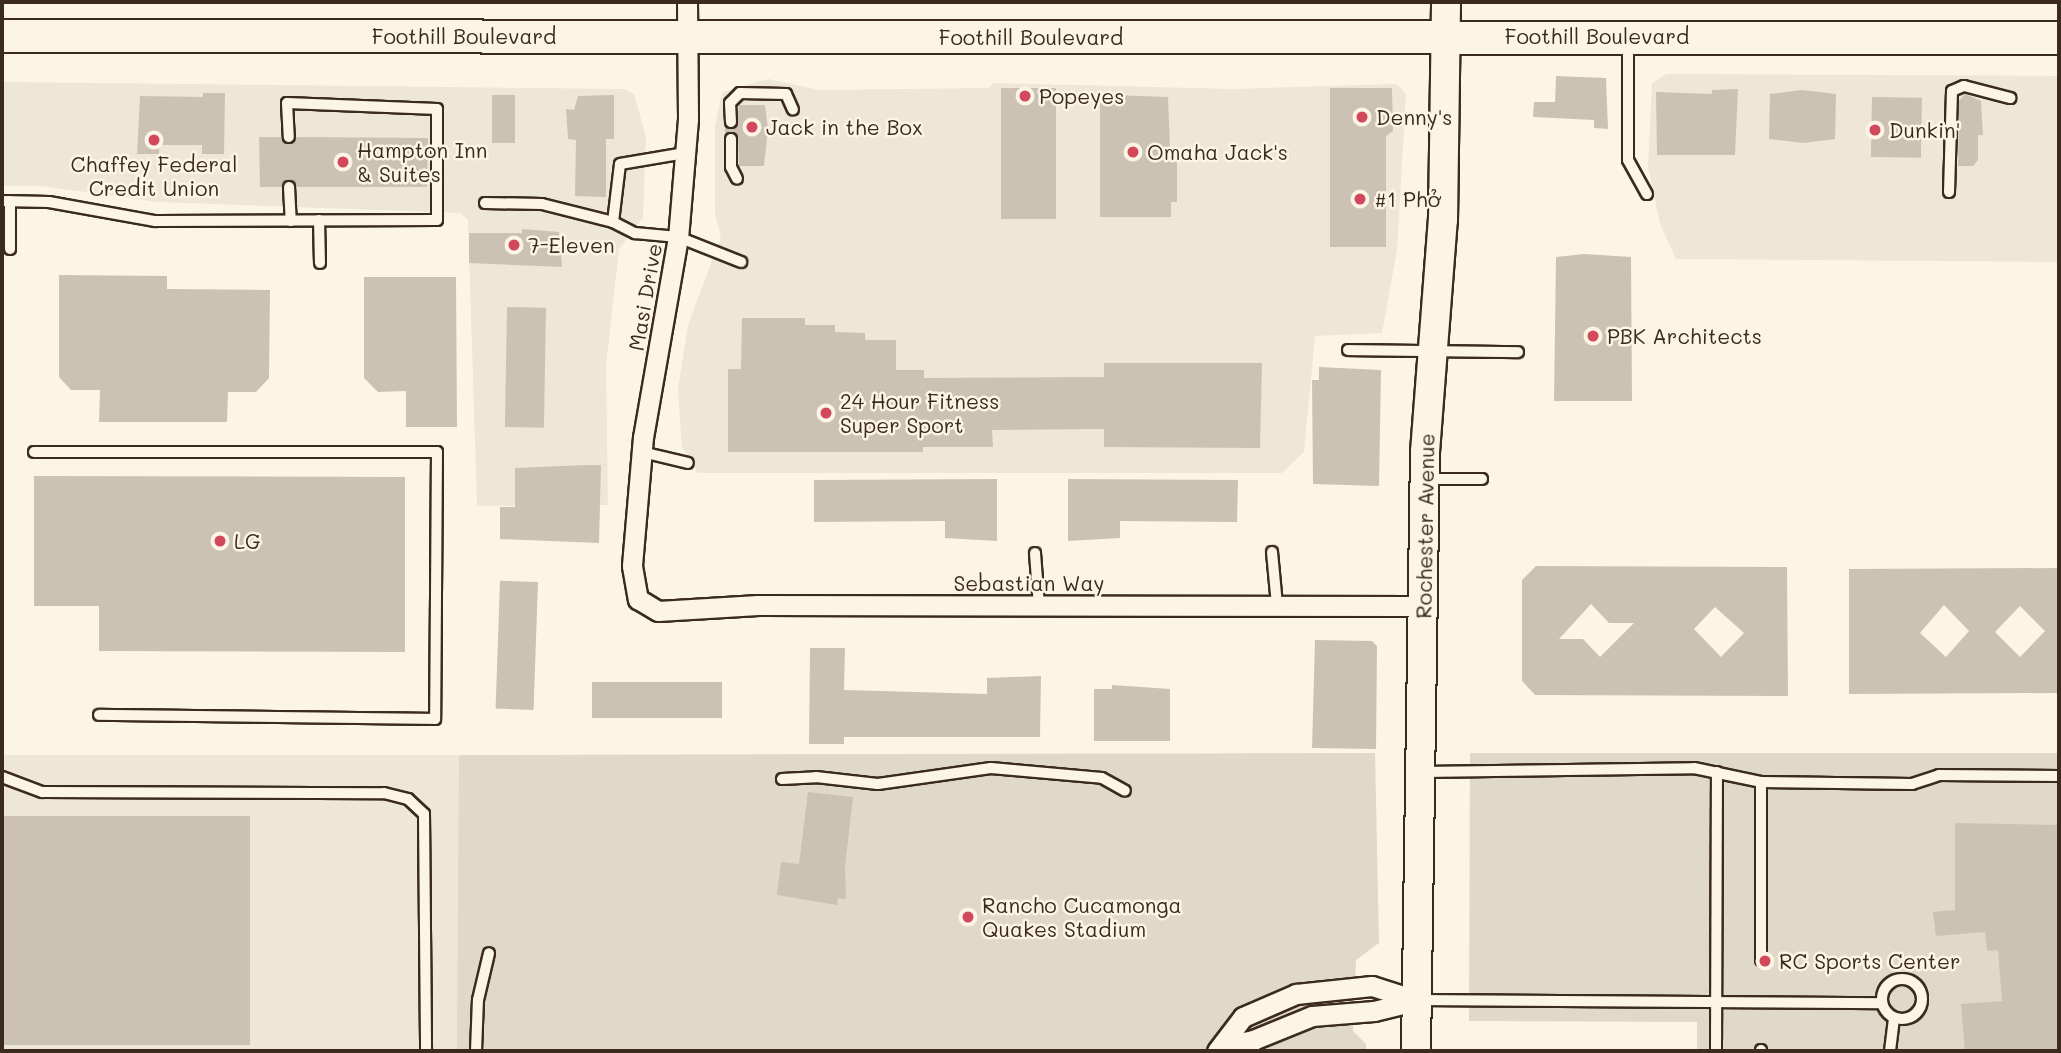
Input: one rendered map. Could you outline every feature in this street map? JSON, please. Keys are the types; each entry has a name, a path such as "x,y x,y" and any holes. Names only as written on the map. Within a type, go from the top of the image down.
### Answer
{"main road":[{"name":"Rochester Avenue","path":"1416,1051 1418,772 1425,479 1443,220 1446,2"},
{"name":"Foothill Boulevard","path":"2,36 2059,38"}],"street":[{"name":"Masi Drive","path":"638,599 632,566 642,452 678,237 685,153 687,2"},
{"name":"Sebastian Way","path":"638,599 658,611 758,605 1424,606"},
{"path":"1220,1049 1243,1017 1275,1001 1319,988 1372,986 1416,1000"}],"lane":[{"path":"1628,37 1628,160 1647,194"},
{"path":"1949,192 1952,91 1972,88 2010,98"},
{"path":"731,121 730,103 740,93 786,94 793,110"},
{"path":"10,249 6,201 61,204 155,221 437,220 437,109 288,103 289,137"},
{"path":"731,139 731,167 737,179"},
{"path":"613,222 620,164 685,153"},
{"path":"289,187 291,221"},
{"path":"485,203 542,204 613,222 635,233 678,237 741,262"},
{"path":"319,220 320,263"},
{"path":"1348,350 1518,352"},
{"path":"34,452 437,452 435,719 99,715"},
{"path":"642,452 688,463"},
{"path":"1425,479 1482,479"},
{"path":"1272,552 1277,605"},
{"path":"1035,553 1039,606"},
{"path":"782,779 816,777 878,784 991,768 1102,778 1125,791"},
{"path":"1418,772 1694,768 1761,782 1912,784 1939,775 2059,776"},
{"path":"1716,1051 1717,772"},
{"path":"2,776 42,792 384,793 408,799 424,814 426,1051"},
{"path":"1761,782 1761,960"},
{"path":"476,1051 478,1000 489,953"},
{"path":"1900,980 1902,969"},
{"path":"1882,1003 1886,987 1900,980 1916,985 1922,1002 1911,1017 1894,1018"},
{"path":"1416,1000 1882,1003"},
{"path":"1882,1003 1894,1018 1890,1051"}],"shaded area":[{"path":"1667,74 2059,76 2059,262 1676,259 1660,224 1648,167 1652,83"},
{"path":"768,79 819,90 989,88 993,83 1233,89 1397,84 1406,94 1397,250 1382,333 1315,336 1304,452 1282,473 698,473 682,447 678,389 688,325 721,237 715,214 715,126 722,92"},
{"path":"2,82 624,89 634,94 646,137 643,218 619,249 606,365 608,505 477,506 468,220 460,213 158,202 41,186 2,186"},
{"path":"1375,753 1379,943 1356,960 1353,1031 1366,1044 1366,1051 457,1051 459,755"},
{"name":"RC Sports Center","path":"1470,753 2059,753 2059,1051 1697,1051 1697,1022 1469,1021"},
{"path":"2,755 459,755 459,1051 2,1051"}],"building":[{"path":"1556,76 1606,78 1608,129 1594,128 1594,120 1533,117 1534,102 1555,102"},
{"path":"1001,88 1056,88 1056,219 1001,219"},
{"path":"1330,88 1392,88 1393,131 1386,136 1386,247 1330,247"},
{"path":"1738,89 1735,155 1657,155 1656,92 1712,94 1712,90"},
{"path":"1802,90 1836,94 1835,139 1803,143 1769,139 1770,94"},
{"path":"203,93 225,93 224,154 202,154 202,145 159,145 159,154 137,154 140,96 203,97"},
{"path":"1965,94 1981,101 1983,135 1978,135 1978,160 1973,166 1958,166 1959,101"},
{"path":"492,95 515,95 515,143 492,143"},
{"path":"614,95 614,139 606,139 606,197 575,196 576,140 568,139 566,109 574,110 578,96"},
{"path":"1112,95 1168,97 1170,148 1177,148 1177,202 1171,202 1171,217 1100,217 1100,100 1112,100"},
{"path":"1872,97 1922,98 1921,158 1871,157"},
{"path":"739,105 765,105 768,129 764,166 739,166 738,136 732,132 725,135 725,126 737,126"},
{"name":"Hampton Inn & Suites","path":"259,137 282,137 289,144 296,137 428,138 427,187 296,187 289,180 282,187 260,187"},
{"path":"522,229 559,232 562,267 469,263 469,233 522,233"},
{"name":"PBK Architects","path":"1584,254 1631,257 1632,401 1554,401 1556,257"},
{"path":"59,275 167,276 167,289 270,290 269,378 256,392 228,392 227,422 99,422 100,390 71,390 59,377"},
{"path":"364,277 456,277 457,427 406,427 406,391 378,392 364,378"},
{"path":"507,307 546,308 544,428 505,427"},
{"path":"742,318 805,318 805,325 835,325 835,332 865,333 865,340 896,340 896,370 924,370 924,378 1104,377 1104,363 1262,363 1260,448 1104,447 1104,429 992,430 993,447 923,447 923,452 728,452 728,369 741,369"},
{"path":"1319,367 1381,370 1379,486 1313,484 1312,380 1319,380"},
{"path":"601,465 599,543 500,539 500,507 515,507 515,468"},
{"name":"LG","path":"34,476 405,477 405,652 99,651 99,606 34,606"},
{"path":"997,479 997,541 945,538 945,521 814,522 814,480"},
{"path":"1068,479 1238,480 1237,522 1120,521 1120,538 1068,541"},
{"path":"1536,566 1787,567 1788,696 1535,695 1522,681 1522,580","holes":["1591,604 1609,623 1634,623 1600,657 1583,639 1559,639","1715,607 1744,633 1721,657 1694,629"]},
{"path":"2059,568 2059,693 1849,694 1849,569","holes":["1944,605 1969,631 1946,657 1920,633","2020,606 2045,631 2020,657 1995,632"]},
{"path":"500,581 538,582 534,710 496,709"},
{"path":"1315,640 1372,641 1377,646 1376,749 1312,748"},
{"path":"810,648 845,648 844,690 987,694 987,678 1041,676 1040,737 844,737 844,744 809,744"},
{"path":"592,682 722,682 722,718 592,718"},
{"path":"1112,685 1170,689 1170,741 1094,741 1094,689 1112,689"},
{"path":"808,792 853,797 845,866 846,899 838,898 837,905 777,895 781,862 799,864"},
{"path":"2,816 250,816 250,1045 2,1045"},
{"path":"1955,823 2059,825 2059,1051 1965,1051 1961,1004 2002,1001 1998,950 1987,951 1985,932 1936,936 1933,912 1955,910"}],"place":[{"name":"Popeyes","path":"1025,96"},
{"name":"Denny's","path":"1362,117"},
{"name":"Jack in the Box","path":"752,127"},
{"name":"Dunkin'","path":"1875,130"},
{"name":"Chaffey Federal Credit Union","path":"154,140"},
{"name":"Omaha Jack's","path":"1133,152"},
{"name":"Hampton Inn & Suites","path":"343,162"},
{"name":"#1 Phở","path":"1360,199"},
{"name":"7-Eleven","path":"514,245"},
{"name":"PBK Architects","path":"1593,336"},
{"name":"24 Hour Fitness Super Sport","path":"826,413"},
{"name":"LG","path":"220,541"},
{"name":"Rancho Cucamonga Quakes Stadium","path":"968,917"},
{"name":"RC Sports Center","path":"1765,961"}]}
